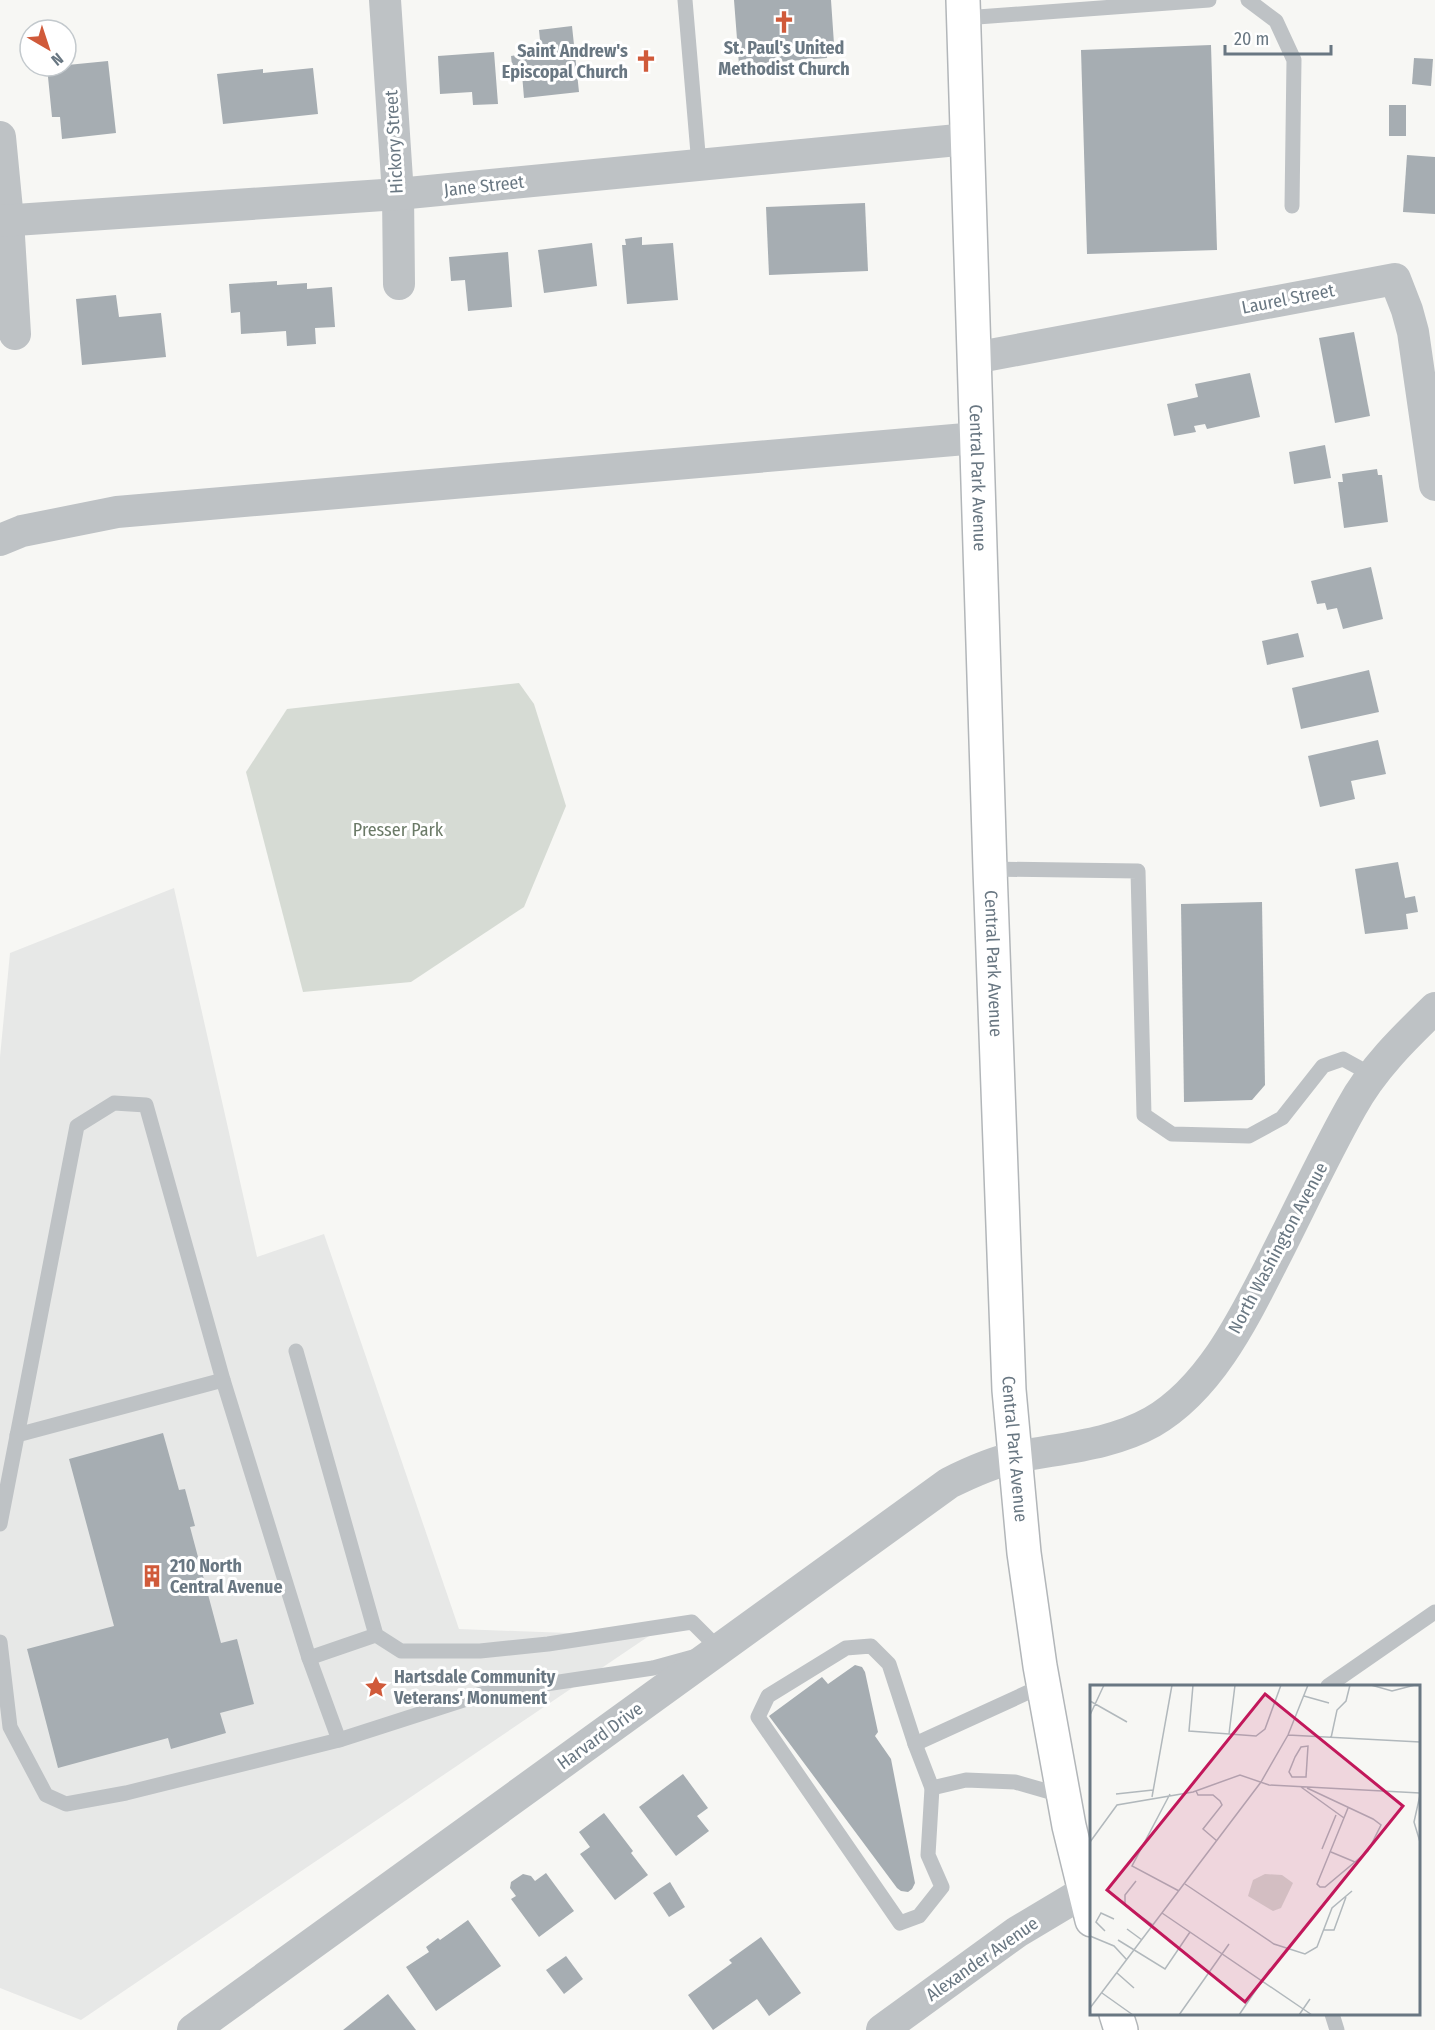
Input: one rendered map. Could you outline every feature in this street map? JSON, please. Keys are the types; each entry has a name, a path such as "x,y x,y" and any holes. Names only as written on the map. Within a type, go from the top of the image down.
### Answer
{"main road":[{"name":"Central Park Avenue","path":"964,9 990,869 1009,1390 1024,1553 1044,1685 1064,1796 1088,1906"},
{"path":"1117,2015 1121,2030"}],"street":[{"name":"Hickory Street","path":"386,0 398,194 399,284"},
{"path":"0,137 4,221 15,334"},
{"name":"Jane Street","path":"4,221 398,194 968,139"},
{"name":"Laurel Street","path":"974,358 1395,279 1413,332 1435,486"},
{"path":"0,540 22,531 117,512 977,438"},
{"name":"North Washington Avenue","path":"1014,1458 1074,1448 1114,1437 1152,1422 1185,1396 1216,1360 1242,1322 1352,1106 1392,1050 1435,1008"},
{"name":"Harvard Drive","path":"194,2030 724,1637 949,1483 972,1471 1014,1458"},
{"name":"Alexander Avenue","path":"882,2030 1017,1932 1088,1906"}],"lane":[{"path":"685,0 699,165"},
{"path":"964,9 1209,0"},
{"path":"1248,0 1276,21 1294,60 1292,207"},
{"path":"990,869 1138,871 1144,1115 1172,1134 1249,1136 1282,1118 1323,1066 1343,1059 1374,1076"},
{"path":"0,1524 77,1126 114,1103 146,1106 224,1380 309,1658 339,1740"},
{"path":"296,1351 376,1635 401,1651 480,1651 548,1644 693,1622 724,1637"},
{"path":"17,1435 224,1380"},
{"path":"1329,1685 1435,1612"},
{"path":"309,1658 376,1635"},
{"path":"0,1642 10,1727 46,1795 66,1804 126,1793 339,1740 485,1694 652,1668 693,1657 724,1637"},
{"path":"871,1646 889,1664 932,1788 928,1855 942,1887 919,1916 900,1923 758,1717 768,1696 846,1648 871,1646"},
{"path":"915,1744 1044,1685"},
{"path":"932,1788 966,1780 1015,1782 1064,1796"},
{"path":"1333,2015 1337,2030"}],"shaded area":[{"path":"174,888 257,1257 324,1234 459,1629 649,1636 81,2020 0,1988 0,1057 10,953"}],"green space":[{"name":"Presser Park","path":"519,683 534,704 566,806 524,907 411,982 303,992 246,772 287,709"}],"building":[{"name":"St. Paul's United Methodist Church","path":"734,0 831,0 834,44 826,44 827,58 739,65"},
{"path":"572,26 579,92 524,98 522,74 513,75 511,56 541,50 539,30"},
{"path":"1211,45 1217,250 1087,254 1081,50"},
{"path":"494,52 498,104 473,105 472,92 440,94 438,56"},
{"path":"1414,58 1433,59 1431,86 1412,84"},
{"path":"108,61 116,133 62,139 60,117 52,117 48,78 78,78 78,64"},
{"path":"313,68 318,114 223,124 217,74 263,69 263,73"},
{"path":"1389,105 1406,105 1406,136 1389,136"},
{"path":"1407,155 1435,157 1435,214 1403,212"},
{"path":"865,203 868,271 769,275 766,207"},
{"path":"642,237 642,245 673,243 678,300 627,304 622,245 626,245 625,239"},
{"path":"592,243 597,286 544,293 538,250"},
{"path":"508,252 512,307 468,311 465,280 451,281 449,257"},
{"path":"277,281 277,285 307,283 307,289 332,287 335,327 315,328 316,344 287,346 286,331 241,334 240,312 231,313 229,284"},
{"path":"116,295 119,317 161,313 166,357 82,365 76,299"},
{"path":"1354,332 1370,416 1335,423 1319,338"},
{"path":"1250,373 1260,417 1207,429 1205,424 1194,426 1196,432 1174,436 1167,404 1198,397 1195,384"},
{"path":"1325,445 1331,478 1294,484 1289,452"},
{"path":"1377,469 1378,475 1382,475 1388,522 1344,528 1338,482 1343,482 1342,474"},
{"path":"1371,567 1383,619 1343,629 1337,608 1327,610 1325,603 1317,604 1311,581"},
{"path":"1298,633 1304,657 1267,665 1262,641"},
{"path":"1369,670 1379,712 1301,729 1292,688"},
{"path":"1378,740 1386,774 1351,781 1355,799 1320,807 1308,756"},
{"path":"1398,862 1405,898 1415,896 1418,912 1406,914 1408,929 1365,934 1355,869"},
{"path":"1262,902 1265,1085 1252,1100 1184,1102 1181,904"},
{"name":"210 North Central Avenue","path":"163,1433 179,1490 185,1489 195,1526 190,1527 221,1643 237,1639 254,1704 220,1713 226,1733 171,1749 168,1738 58,1768 27,1649 114,1626 69,1459"},
{"path":"855,1665 862,1667 865,1672 878,1732 875,1736 891,1759 915,1883 908,1892 897,1888 769,1716 822,1677 828,1684"},
{"path":"683,1774 708,1808 697,1816 709,1831 676,1856 639,1807"},
{"path":"604,1813 648,1875 615,1900 580,1854 590,1847 579,1832"},
{"path":"546,1873 574,1911 539,1937 511,1899 516,1896 510,1888 511,1882 523,1874 531,1876 535,1881"},
{"path":"670,1882 685,1907 669,1917 653,1893"},
{"path":"468,1920 501,1966 436,2011 406,1967 429,1952 426,1947"},
{"path":"761,1937 801,1993 769,2016 757,1999 713,2030 688,1995 732,1963 729,1960"},
{"path":"566,1956 583,1979 564,1994 546,1970"},
{"path":"388,1994 416,2030 343,2030"}],"place":[{"name":"St. Paul's United Methodist Church","path":"784,22"},
{"name":"Saint Andrew's Episcopal Church","path":"646,61"},
{"name":"210 North Central Avenue","path":"152,1576"},
{"name":"Hartsdale Community Veterans' Monument","path":"376,1687"}]}
